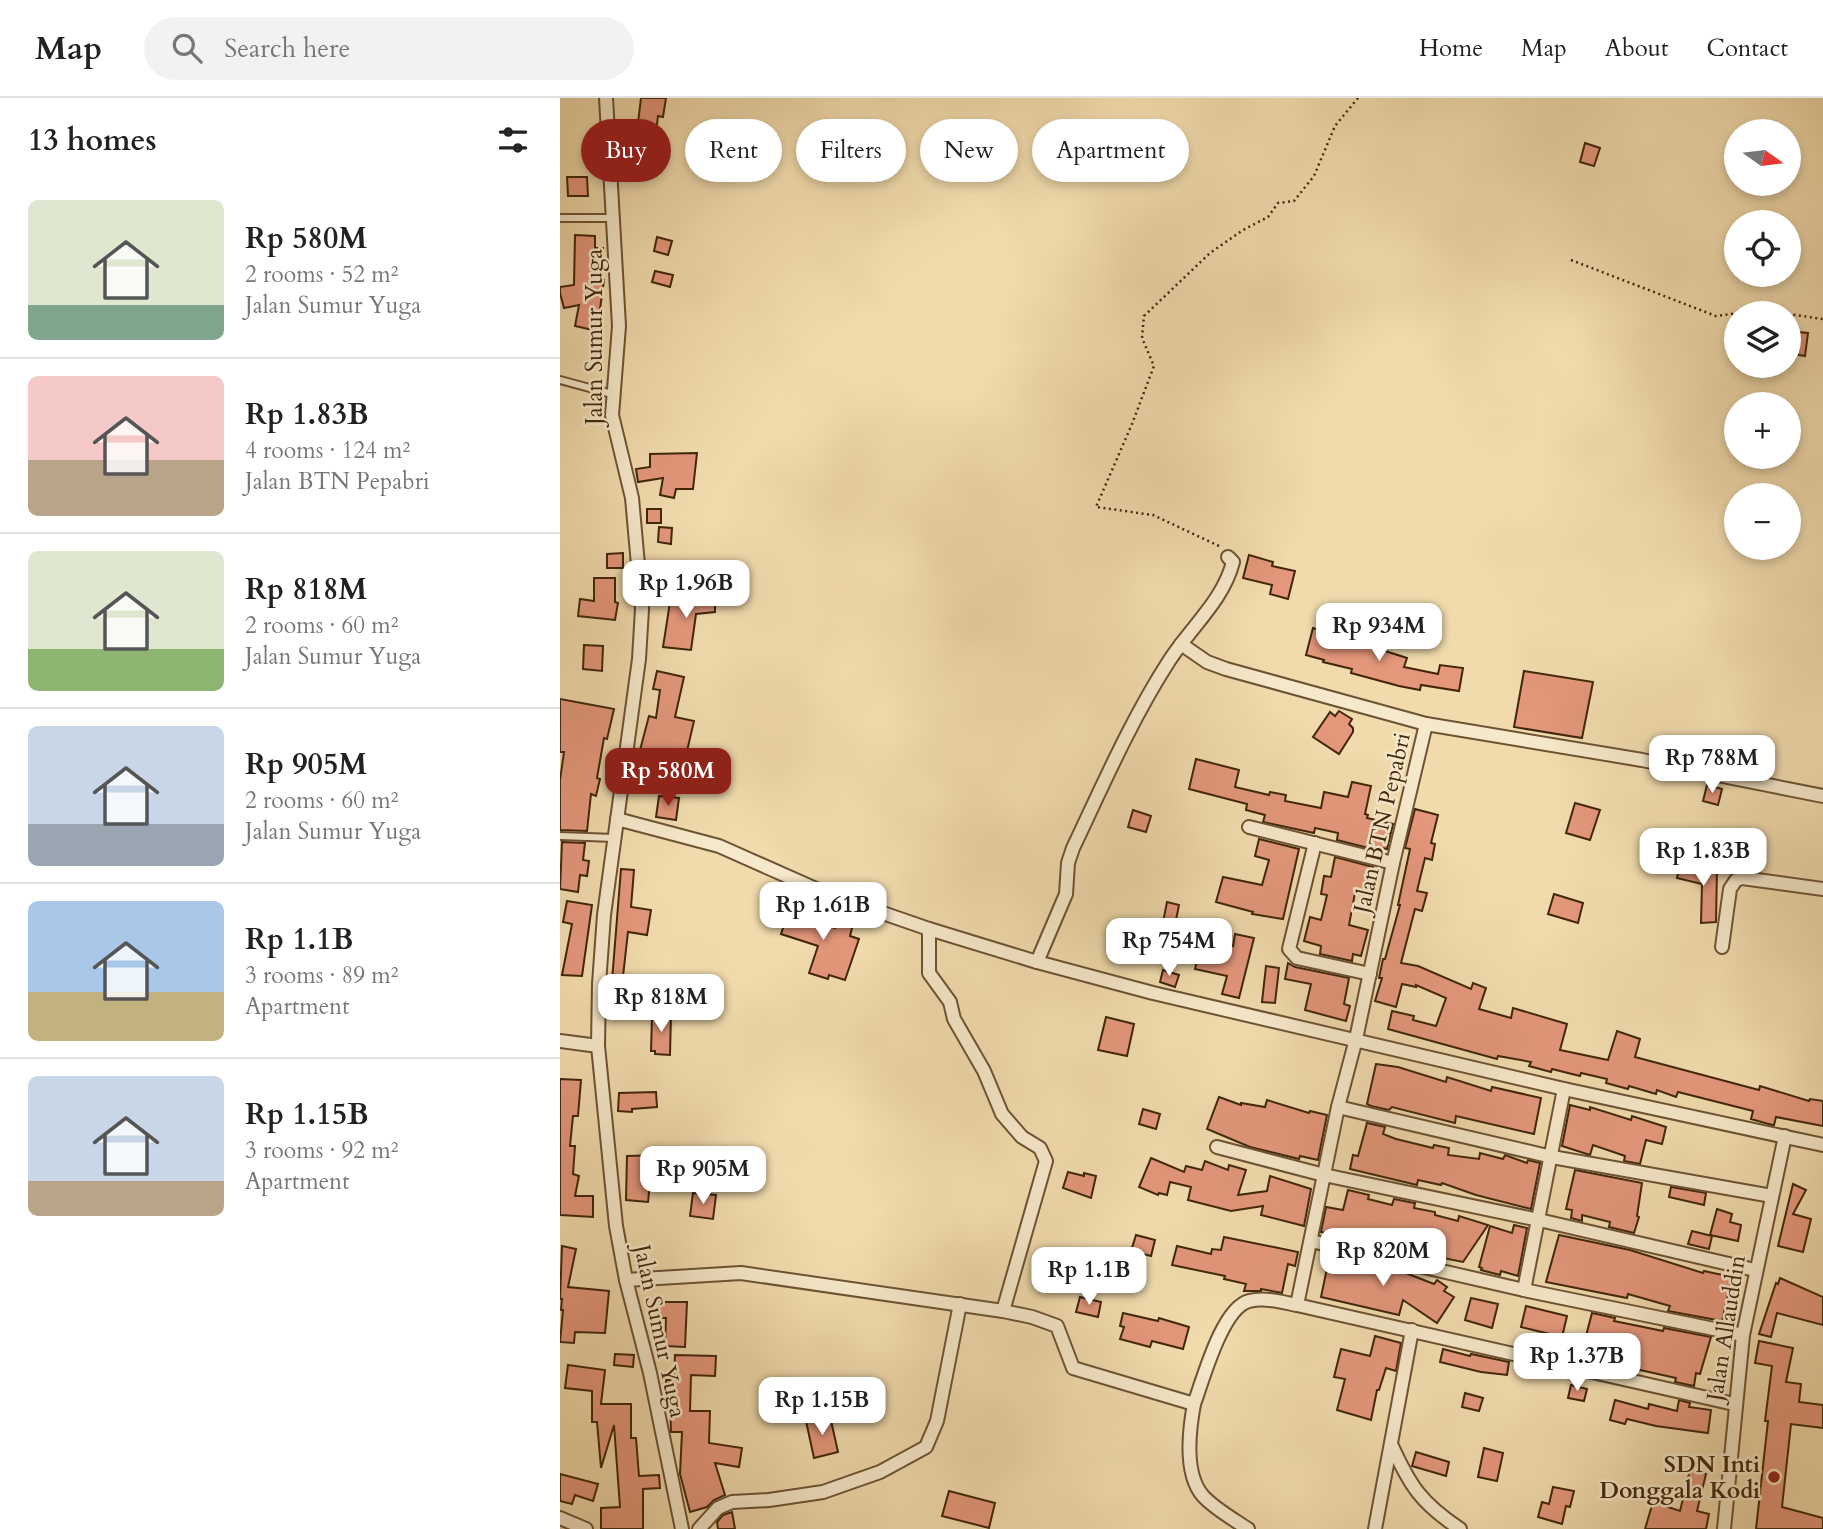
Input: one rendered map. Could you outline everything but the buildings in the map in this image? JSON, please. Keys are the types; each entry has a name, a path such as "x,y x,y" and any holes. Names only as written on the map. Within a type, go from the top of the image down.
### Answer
{"street":[{"name":"Jalan Sumur Yuga","path":"606,98 619,326 612,415 632,498 642,609 639,659 614,838 600,970 598,1046 616,1226 682,1529"},
{"path":"1037,962 1066,894 1068,863 1073,848 1139,711 1181,644 1221,593 1233,562 1228,557"},
{"path":"1181,644 1207,662 1226,669 1426,724"},
{"name":"Jalan BTN Pepabri","path":"1297,1305 1338,1107 1356,1039 1426,724 1642,760 1823,796"},
{"path":"617,819 719,846 813,888 929,929 1037,962 1153,993 1564,1089 1823,1145"},
{"path":"1249,827 1393,863"},
{"path":"1315,844 1289,949 1297,958 1370,974"},
{"path":"1722,947 1730,889 1735,880 1742,878 1823,889"},
{"path":"929,929 929,973 950,1002 954,1018 984,1071 1002,1114 1022,1137 1040,1148 1046,1161 1003,1311"},
{"path":"560,1041 598,1046"},
{"path":"1524,1290 1564,1089"},
{"path":"1338,1107 1552,1157 1772,1196"},
{"name":"Jalan Allauddin","path":"1724,1529 1734,1404 1743,1335 1785,1136"},
{"path":"1217,1147 1324,1175 1539,1220 1755,1270"},
{"path":"1311,1241 1524,1290 1743,1335"},
{"path":"626,1280 741,1273 1032,1317 1057,1326 1068,1359 1078,1371 1194,1405"},
{"path":"1248,1529 1203,1496 1195,1482 1189,1434 1194,1405 1218,1338 1239,1307 1247,1301 1270,1300 1297,1305 1734,1404"},
{"path":"699,1529 719,1508 732,1502 823,1492 880,1472 926,1447 937,1421 960,1304"},
{"path":"1376,1529 1412,1330"},
{"path":"1391,1444 1407,1478 1426,1504 1460,1529"},
{"path":"560,1518 586,1529"}],"lane":[{"path":"560,218 613,218"},
{"path":"560,380 612,394"},
{"path":"560,836 614,838"}],"path":[{"path":"1228,557 1222,548 1153,514 1096,507 1154,366 1142,338 1144,316 1210,253 1243,230 1268,217 1278,203 1293,201 1314,176 1335,126 1358,98"},
{"path":"1571,261 1716,316 1724,315"},
{"path":"1801,316 1823,319"}],"place":[{"name":"SDN Inti Donggala Kodi","path":"1774,1477"}]}
